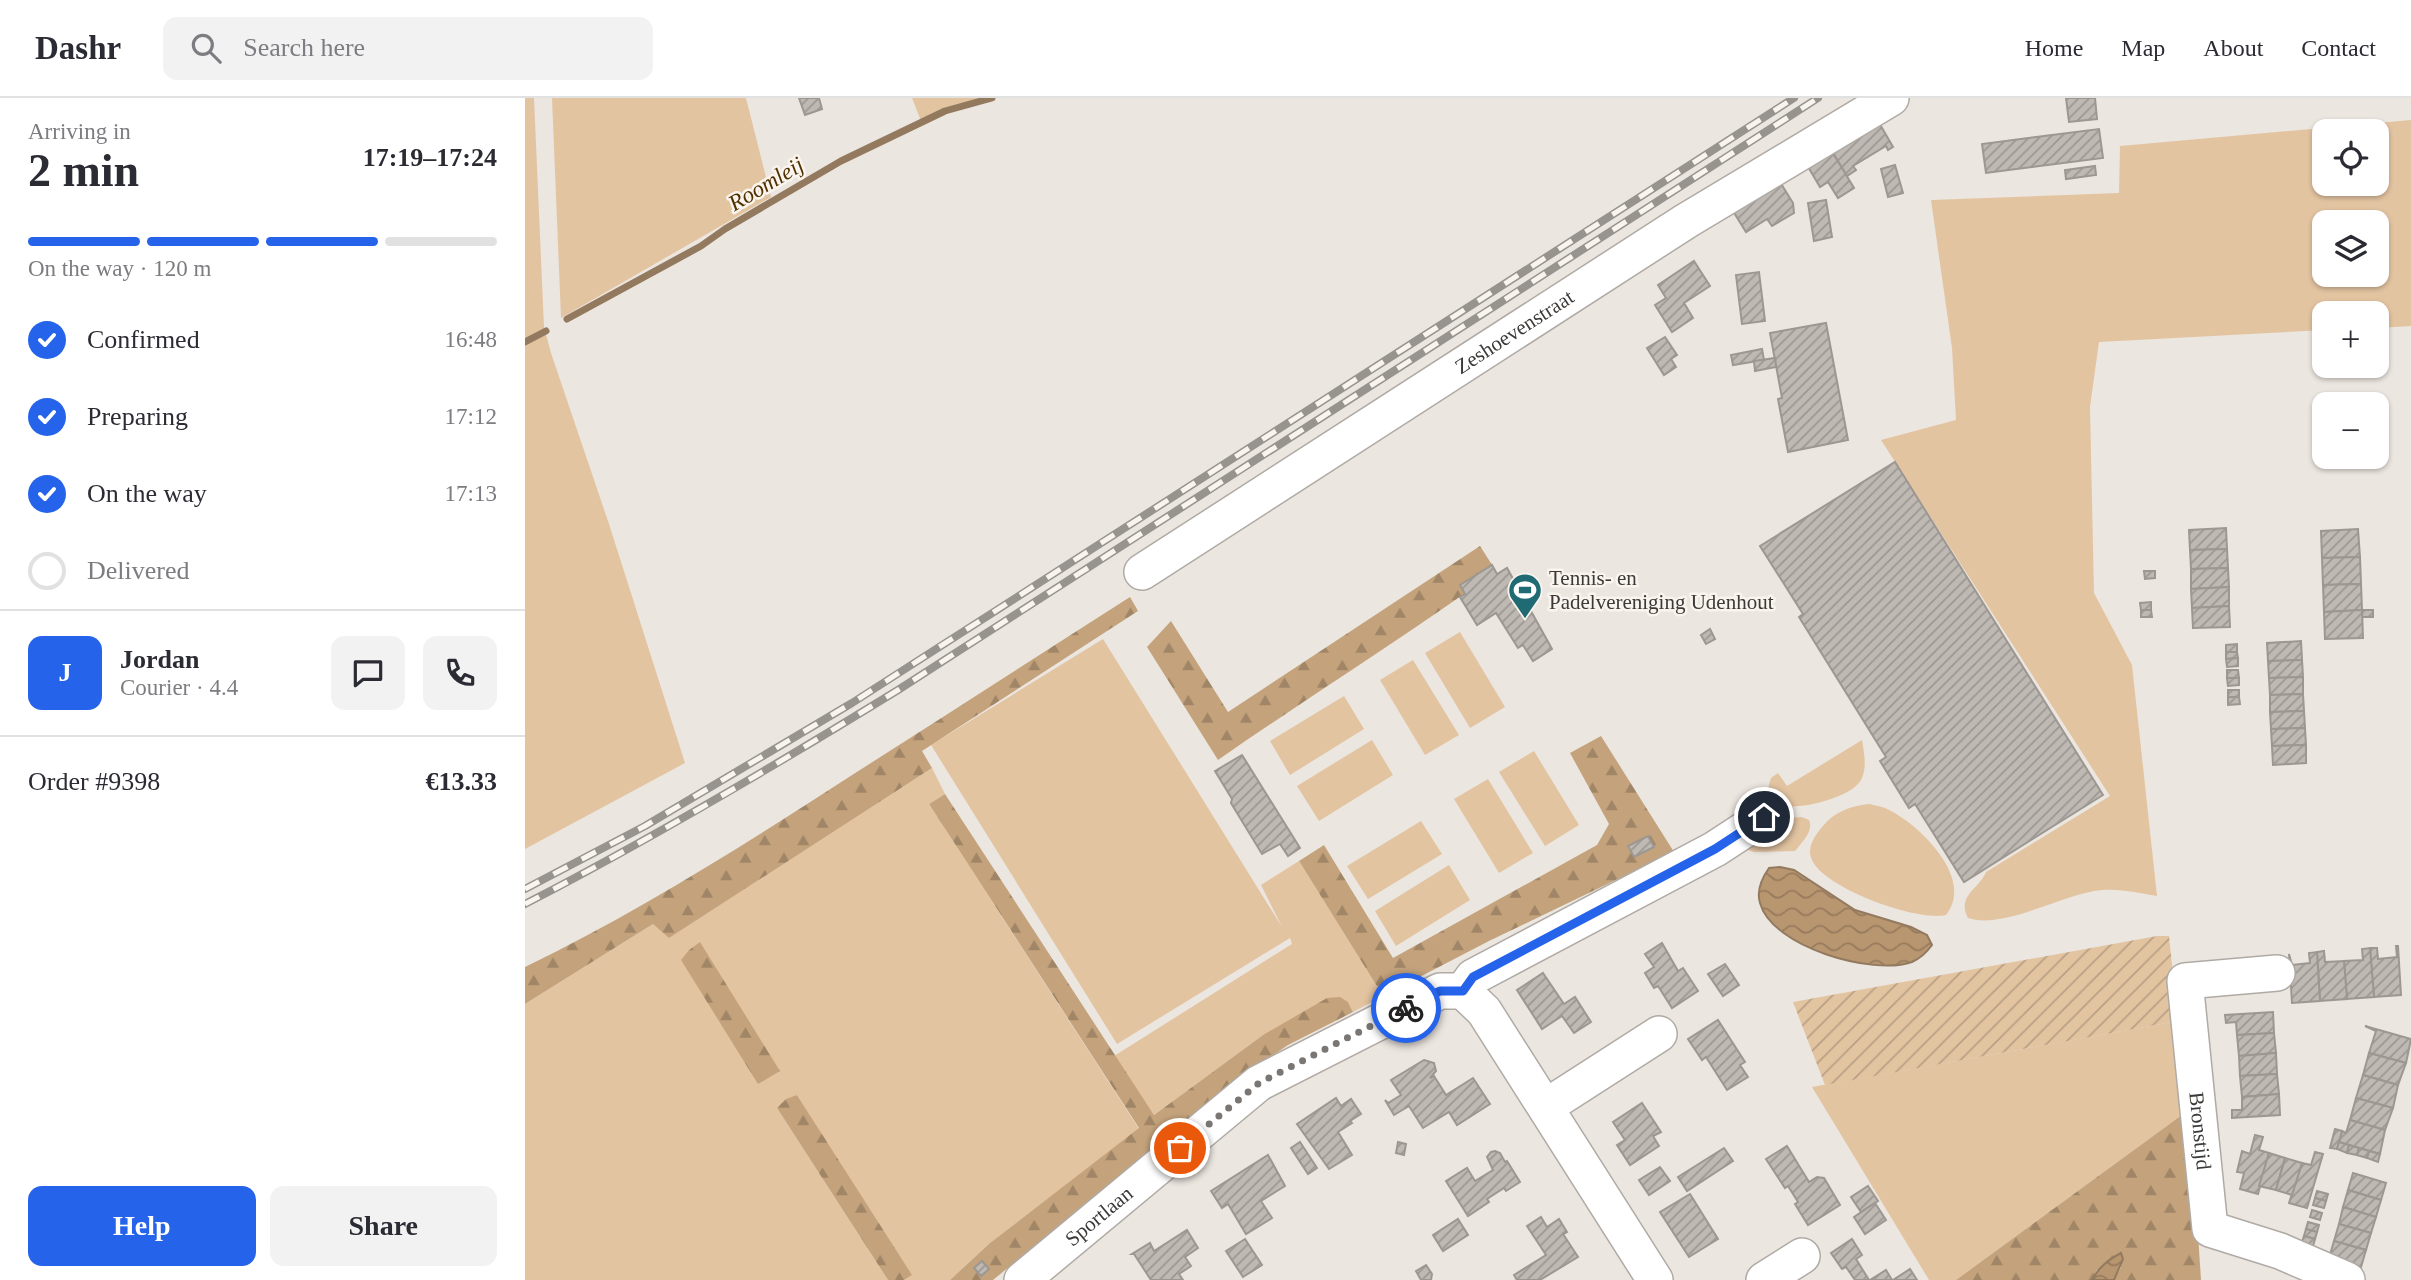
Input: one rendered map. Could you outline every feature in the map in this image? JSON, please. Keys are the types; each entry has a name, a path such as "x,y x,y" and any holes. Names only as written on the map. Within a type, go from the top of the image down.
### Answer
{"street":[{"name":"Zeshoevenstraat","path":"1142,572 1686,221 1891,98"},
{"path":"1641,1275 1546,1106 1484,1011 1463,991 1473,977 1715,849 1764,817"},
{"name":"Bronstijd","path":"2277,973 2185,981 2210,1229 2280,1251 2347,1280"},
{"name":"Sportlaan","path":"1022,1280 1259,1083 1440,991 1463,991"},
{"path":"1546,1106 1659,1034"},
{"path":"1764,1280 1802,1255"}],"shaded area":[{"path":"525,98 534,98 544,327 685,763 525,849"},
{"path":"552,98 746,98 771,197 561,318"},
{"path":"912,98 996,98 921,121"},
{"path":"2411,120 2411,326 2389,327 2389,301 2312,301 2312,331 2099,342 2090,407 2094,593 2132,665 2157,896 2102,890 1999,919 1968,918 1965,910 1967,898 1986,872 2110,796 1881,440 1956,420 1952,348 1931,200 2119,193 2120,146 2312,129 2312,196 2389,196 2389,122"},
{"path":"1460,632 1505,707 1470,728 1425,653"},
{"path":"1103,639 1282,927 1261,885 1299,861 1383,996 1353,1012 1348,1002 1263,1035 1154,1115 1114,1056 1292,944 1290,938 1117,1044 931,745"},
{"path":"1413,660 1459,735 1425,755 1380,680"},
{"path":"1344,696 1364,729 1290,775 1270,741"},
{"path":"1372,740 1393,775 1319,821 1297,786"},
{"path":"1862,740 1864,773 1856,786 1833,798 1803,806 1777,806 1768,802 1766,795 1771,778 1778,773 1787,786"},
{"path":"1534,751 1579,825 1545,846 1499,772"},
{"path":"932,768 945,794 929,804 1139,1129 990,1243 950,1280 904,1280 911,1275 797,1095 777,1108 888,1280 525,1280 525,1004 653,924 670,937"},
{"path":"1488,779 1533,853 1499,873 1454,799"},
{"path":"1870,804 1886,808 1917,829 1941,856 1950,871 1954,886 1953,901 1946,915 1915,913 1873,901 1834,881 1820,871 1812,860 1812,842 1827,821 1844,810"},
{"path":"1802,817 1809,820 1810,828 1795,851 1754,852 1744,848 1745,844 1790,818"},
{"path":"1421,821 1442,854 1368,899 1347,866"},
{"path":"1449,865 1470,900 1396,946 1375,911"},
{"path":"2169,936 2178,1021 1825,1085 1793,1002"},
{"path":"2178,1021 2190,1109 1956,1280 1929,1280 1812,1087"}],"green space":[{"path":"1480,546 1496,571 1218,760 1147,647 1171,621 1228,712"},
{"path":"1130,597 1138,611 922,751 932,768 669,938 653,924 525,1004 525,967 609,924 730,852"},
{"path":"1601,736 1674,852 1489,941 1383,996 1299,861 1324,845 1393,958 1597,845 1609,824 1570,753"},
{"path":"945,794 1154,1115 1263,1035 1327,998 1340,997 1348,1002 1353,1012 1288,1045 1232,1083 993,1280 950,1280 990,1243 1139,1128 929,804"},
{"path":"700,942 780,1071 758,1084 681,960"},
{"path":"797,1095 912,1275 904,1280 888,1280 777,1108 786,1099"},
{"path":"2190,1109 2201,1280 2114,1280 2121,1267 2097,1270 2092,1280 1956,1280"}],"water":[{"path":"1769,868 1794,870 1855,910 1911,927 1927,935 1932,945 1912,962 1873,965 1850,961 1803,945 1783,933 1768,919 1760,903 1759,889 1764,876"},
{"path":"2121,1253 2123,1259 2114,1280 2092,1280 2104,1264"}],"building":[{"path":"799,98 819,98 822,109 805,115"},
{"path":"2066,98 2095,98 2097,119 2069,122"},
{"path":"1878,121 1893,147 1888,150 1886,146 1853,166 1856,170 1847,176 1833,153"},
{"path":"2099,129 2103,158 1986,173 1982,144"},
{"path":"1831,150 1854,188 1838,198 1828,182 1820,187 1807,165"},
{"path":"1895,165 1903,193 1888,197 1881,169"},
{"path":"2095,166 2096,175 2066,179 2065,170"},
{"path":"1780,182 1793,203 1794,213 1772,226 1767,219 1746,232 1733,211"},
{"path":"1826,200 1832,237 1814,241 1808,203"},
{"path":"1694,261 1710,286 1684,303 1693,318 1672,332 1655,305 1666,298 1658,285"},
{"path":"1759,272 1765,321 1742,324 1736,275"},
{"path":"1826,323 1848,440 1788,452 1778,399 1782,398 1770,333"},
{"path":"1665,337 1677,355 1671,359 1676,367 1664,375 1647,348"},
{"path":"1762,349 1764,360 1733,365 1731,355"},
{"path":"1775,358 1776,367 1755,371 1754,361"},
{"path":"1895,462 2103,795 1964,882 1915,804 1909,808 1880,761 1886,757 1799,617 1803,614 1760,546"},
{"path":"2226,528 2227,549 2190,550 2189,530"},
{"path":"2358,529 2360,557 2322,558 2321,531"},
{"path":"2227,549 2228,568 2191,569 2190,550"},
{"path":"2360,557 2361,584 2323,585 2322,558"},
{"path":"1492,565 1497,574 1507,568 1552,649 1533,661 1523,645 1518,648 1496,613 1477,625 1460,597 1465,594 1460,585"},
{"path":"2228,568 2229,587 2191,589 2191,569"},
{"path":"2144,571 2155,571 2155,578 2145,579"},
{"path":"2361,584 2362,610 2324,612 2323,585"},
{"path":"2229,587 2229,606 2192,608 2191,589"},
{"path":"2151,602 2151,610 2141,610 2140,603"},
{"path":"2229,606 2230,627 2193,628 2192,608"},
{"path":"2141,610 2151,610 2152,617 2141,617"},
{"path":"2362,610 2373,610 2373,617 2362,617"},
{"path":"2362,610 2363,638 2325,639 2324,612"},
{"path":"1710,629 1715,639 1706,644 1701,635"},
{"path":"2301,641 2302,660 2268,661 2267,643"},
{"path":"2237,644 2237,652 2226,652 2226,645"},
{"path":"2226,652 2237,652 2238,658 2226,659"},
{"path":"2238,658 2238,666 2227,667 2226,659"},
{"path":"2302,660 2303,677 2269,678 2268,661"},
{"path":"2227,670 2238,670 2239,678 2227,678"},
{"path":"2303,677 2303,694 2270,695 2269,678"},
{"path":"2227,678 2239,678 2239,685 2228,686"},
{"path":"2228,690 2239,690 2239,697 2228,697"},
{"path":"2303,694 2304,711 2270,712 2270,695"},
{"path":"2228,697 2239,697 2240,704 2228,705"},
{"path":"2304,711 2305,728 2271,729 2270,712"},
{"path":"2305,728 2306,745 2272,746 2271,729"},
{"path":"2306,745 2306,763 2273,765 2272,746"},
{"path":"1242,755 1300,848 1288,856 1280,844 1262,854 1215,771"},
{"path":"1648,836 1654,847 1634,857 1628,846"},
{"path":"1662,943 1678,971 1683,968 1698,991 1672,1008 1658,986 1654,988 1645,973 1654,967 1645,954"},
{"path":"2396,946 2401,995 2374,997 2370,948 2377,948 2378,959 2397,957"},
{"path":"2370,948 2374,997 2347,999 2344,961 2363,960 2362,949"},
{"path":"2324,951 2325,962 2344,961 2347,999 2320,1001 2317,952"},
{"path":"2317,952 2320,1001 2292,1003 2289,954 2292,965 2310,963 2309,953"},
{"path":"1725,964 1739,985 1723,996 1708,974"},
{"path":"1543,973 1564,1004 1575,997 1591,1022 1574,1033 1562,1016 1542,1029 1517,990"},
{"path":"2273,1012 2274,1033 2237,1035 2236,1022 2226,1023 2225,1015"},
{"path":"1718,1020 1745,1062 1740,1065 1748,1077 1727,1090 1706,1057 1702,1060 1688,1039"},
{"path":"2365,1026 2411,1039 2406,1063 2369,1053 2376,1031"},
{"path":"2274,1033 2276,1053 2239,1056 2237,1035"},
{"path":"2276,1053 2277,1074 2240,1076 2239,1056"},
{"path":"2369,1053 2406,1063 2398,1085 2363,1075"},
{"path":"1424,1060 1434,1063 1436,1071 1430,1078 1434,1076 1446,1095 1473,1078 1490,1104 1457,1125 1449,1112 1423,1128 1409,1106 1394,1115 1385,1100 1388,1103 1401,1095 1391,1080"},
{"path":"2277,1074 2279,1094 2242,1097 2240,1076"},
{"path":"2363,1075 2398,1085 2393,1108 2356,1098"},
{"path":"2279,1094 2280,1115 2232,1118 2232,1110 2242,1110 2242,1097"},
{"path":"1336,1098 1341,1106 1351,1099 1361,1114 1338,1132 1352,1155 1329,1169 1297,1124"},
{"path":"2356,1098 2393,1108 2385,1130 2350,1120"},
{"path":"1642,1103 1661,1132 1653,1136 1659,1146 1630,1165 1617,1145 1625,1140 1613,1122"},
{"path":"2350,1120 2385,1130 2380,1154 2339,1142 2342,1131 2346,1133"},
{"path":"2335,1129 2342,1131 2337,1149 2330,1148"},
{"path":"2255,1135 2263,1137 2259,1150 2269,1153 2258,1194 2240,1189 2244,1173 2237,1172 2242,1151 2250,1154"},
{"path":"1300,1142 1317,1168 1308,1174 1291,1148"},
{"path":"1398,1142 1406,1144 1404,1155 1396,1153"},
{"path":"2339,1142 2349,1145 2347,1153 2337,1149"},
{"path":"2349,1145 2359,1148 2357,1155 2347,1153"},
{"path":"1787,1146 1809,1182 1817,1177 1824,1178 1840,1205 1808,1225 1788,1186 1785,1188 1766,1159"},
{"path":"1724,1148 1733,1161 1687,1191 1678,1177"},
{"path":"2359,1148 2369,1151 2367,1158 2357,1155"},
{"path":"1495,1151 1507,1161 1520,1182 1487,1199 1489,1202 1468,1216 1446,1181 1467,1168 1475,1181 1493,1170 1487,1157"},
{"path":"2369,1151 2380,1154 2378,1162 2367,1158"},
{"path":"2315,1152 2323,1154 2307,1208 2289,1203 2302,1163 2311,1165"},
{"path":"2269,1153 2285,1158 2276,1190 2259,1186"},
{"path":"1268,1155 1285,1186 1261,1201 1272,1218 1246,1234 1228,1204 1222,1208 1211,1191"},
{"path":"2285,1158 2302,1163 2292,1195 2276,1190"},
{"path":"1660,1167 1670,1181 1649,1195 1639,1180"},
{"path":"2353,1173 2386,1183 2381,1200 2348,1190"},
{"path":"1868,1186 1878,1201 1861,1212 1851,1197"},
{"path":"2348,1190 2381,1200 2376,1217 2343,1207"},
{"path":"2317,1191 2328,1194 2326,1201 2315,1198"},
{"path":"1690,1194 1718,1239 1689,1257 1660,1212"},
{"path":"2315,1198 2326,1201 2324,1208 2313,1205"},
{"path":"1875,1203 1886,1220 1865,1234 1854,1217"},
{"path":"2343,1207 2376,1217 2371,1233 2339,1224"},
{"path":"2312,1210 2322,1213 2320,1220 2310,1217"},
{"path":"1541,1217 1547,1227 1559,1219 1567,1232 1563,1234 1578,1257 1540,1280 1517,1280 1514,1275 1546,1255 1527,1226"},
{"path":"1458,1219 1468,1235 1443,1251 1433,1235"},
{"path":"2308,1222 2319,1225 2317,1232 2306,1229"},
{"path":"2339,1224 2371,1233 2366,1250 2334,1241"},
{"path":"2306,1229 2317,1232 2315,1239 2304,1236"},
{"path":"1187,1230 1198,1248 1185,1257 1191,1266 1179,1274 1183,1280 1151,1280 1132,1254 1150,1243 1154,1251"},
{"path":"2304,1236 2315,1239 2313,1246 2302,1242"},
{"path":"1245,1239 1262,1265 1243,1277 1226,1251"},
{"path":"1852,1239 1862,1255 1856,1259 1869,1280 1855,1280 1846,1267 1842,1269 1831,1253"},
{"path":"2334,1241 2366,1250 2361,1267 2329,1258"},
{"path":"982,1261 989,1269 981,1276 974,1268"},
{"path":"1426,1265 1432,1274 1431,1280 1421,1280 1416,1271"},
{"path":"1910,1269 1917,1280 1893,1280"},
{"path":"1886,1270 1892,1280 1870,1280"}],"waterway":[{"name":"Roomleij","path":"567,319 701,246 841,161 945,111 992,98"},
{"name":"Roomleij","path":"525,342 546,331"}],"railway":[{"path":"525,889 645,826 852,703 1794,98"},
{"path":"525,904 714,800 898,690 1818,98"}],"way so far":[{"path":"1180,1148 1259,1083 1406,1008"}],"place":[{"name":"Tennis- en Padelvereniging Udenhout","path":"1525,620"}],"route":[{"path":"1406,1008 1440,991 1463,991 1473,977 1715,849 1764,817"}]}
